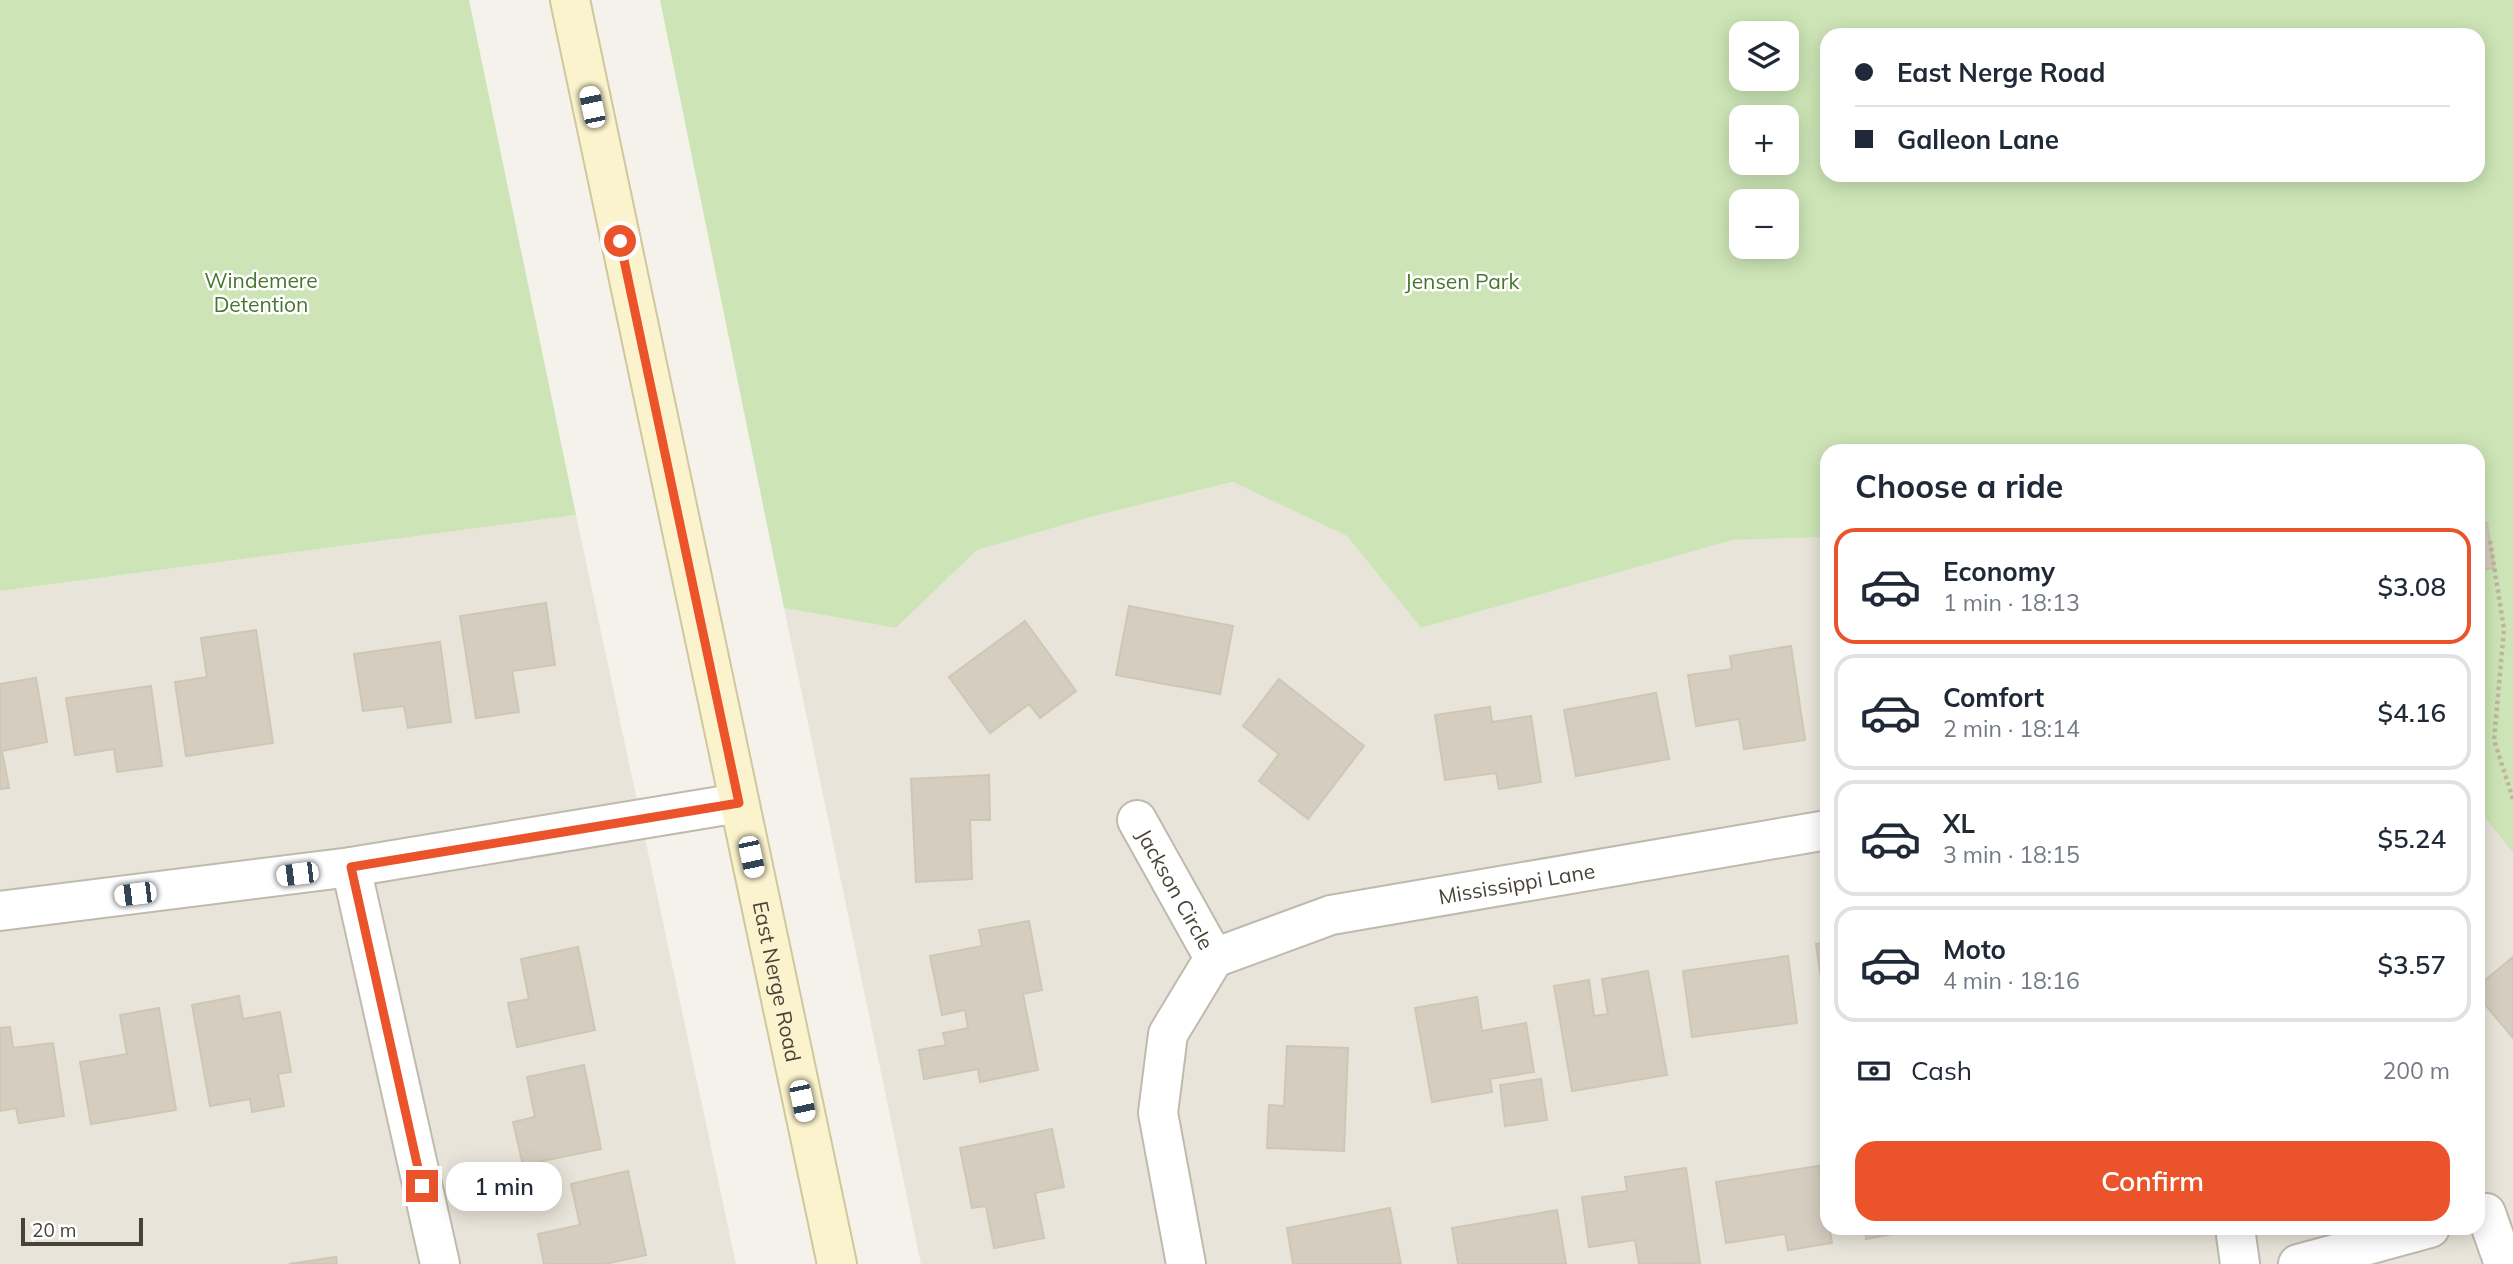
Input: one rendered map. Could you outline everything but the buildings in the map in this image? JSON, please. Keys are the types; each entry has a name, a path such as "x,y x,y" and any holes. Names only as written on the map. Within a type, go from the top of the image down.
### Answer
{"main road":[{"name":"East Nerge Road","path":"570,0 837,1264"}],"street":[{"path":"0,911 351,867 739,803"},
{"name":"Jackson Circle","path":"1137,820 1214,958"},
{"name":"Mississippi Lane","path":"1214,958 1331,915 1820,831"},
{"path":"351,867 440,1264"},
{"path":"1186,1264 1158,1112 1168,1034 1214,958"},
{"path":"2492,1208 2504,1264"},
{"path":"2236,1235 2240,1264"},
{"path":"2298,1264 2404,1235"}],"path":[{"path":"2490,541 2504,629 2494,740 2513,799"}],"shaded area":[{"path":"1234,482 1347,536 1421,628 1733,540 1820,537 1820,1235 2485,1235 2485,818 2513,853 2513,1264 921,1264 784,608 896,628 977,550 1098,515"},
{"path":"576,515 736,1264 0,1264 0,591"}],"green space":[{"name":"Windemere Detention","path":"0,0 469,0 576,515 0,591"},
{"name":"Jensen Park","path":"660,0 2513,0 2513,853 2485,818 2485,444 1820,444 1820,537 1733,540 1421,628 1347,536 1233,482 1098,515 977,550 896,628 784,608"}],"route":[{"path":"422,1186 351,867 739,803 620,241"}]}
